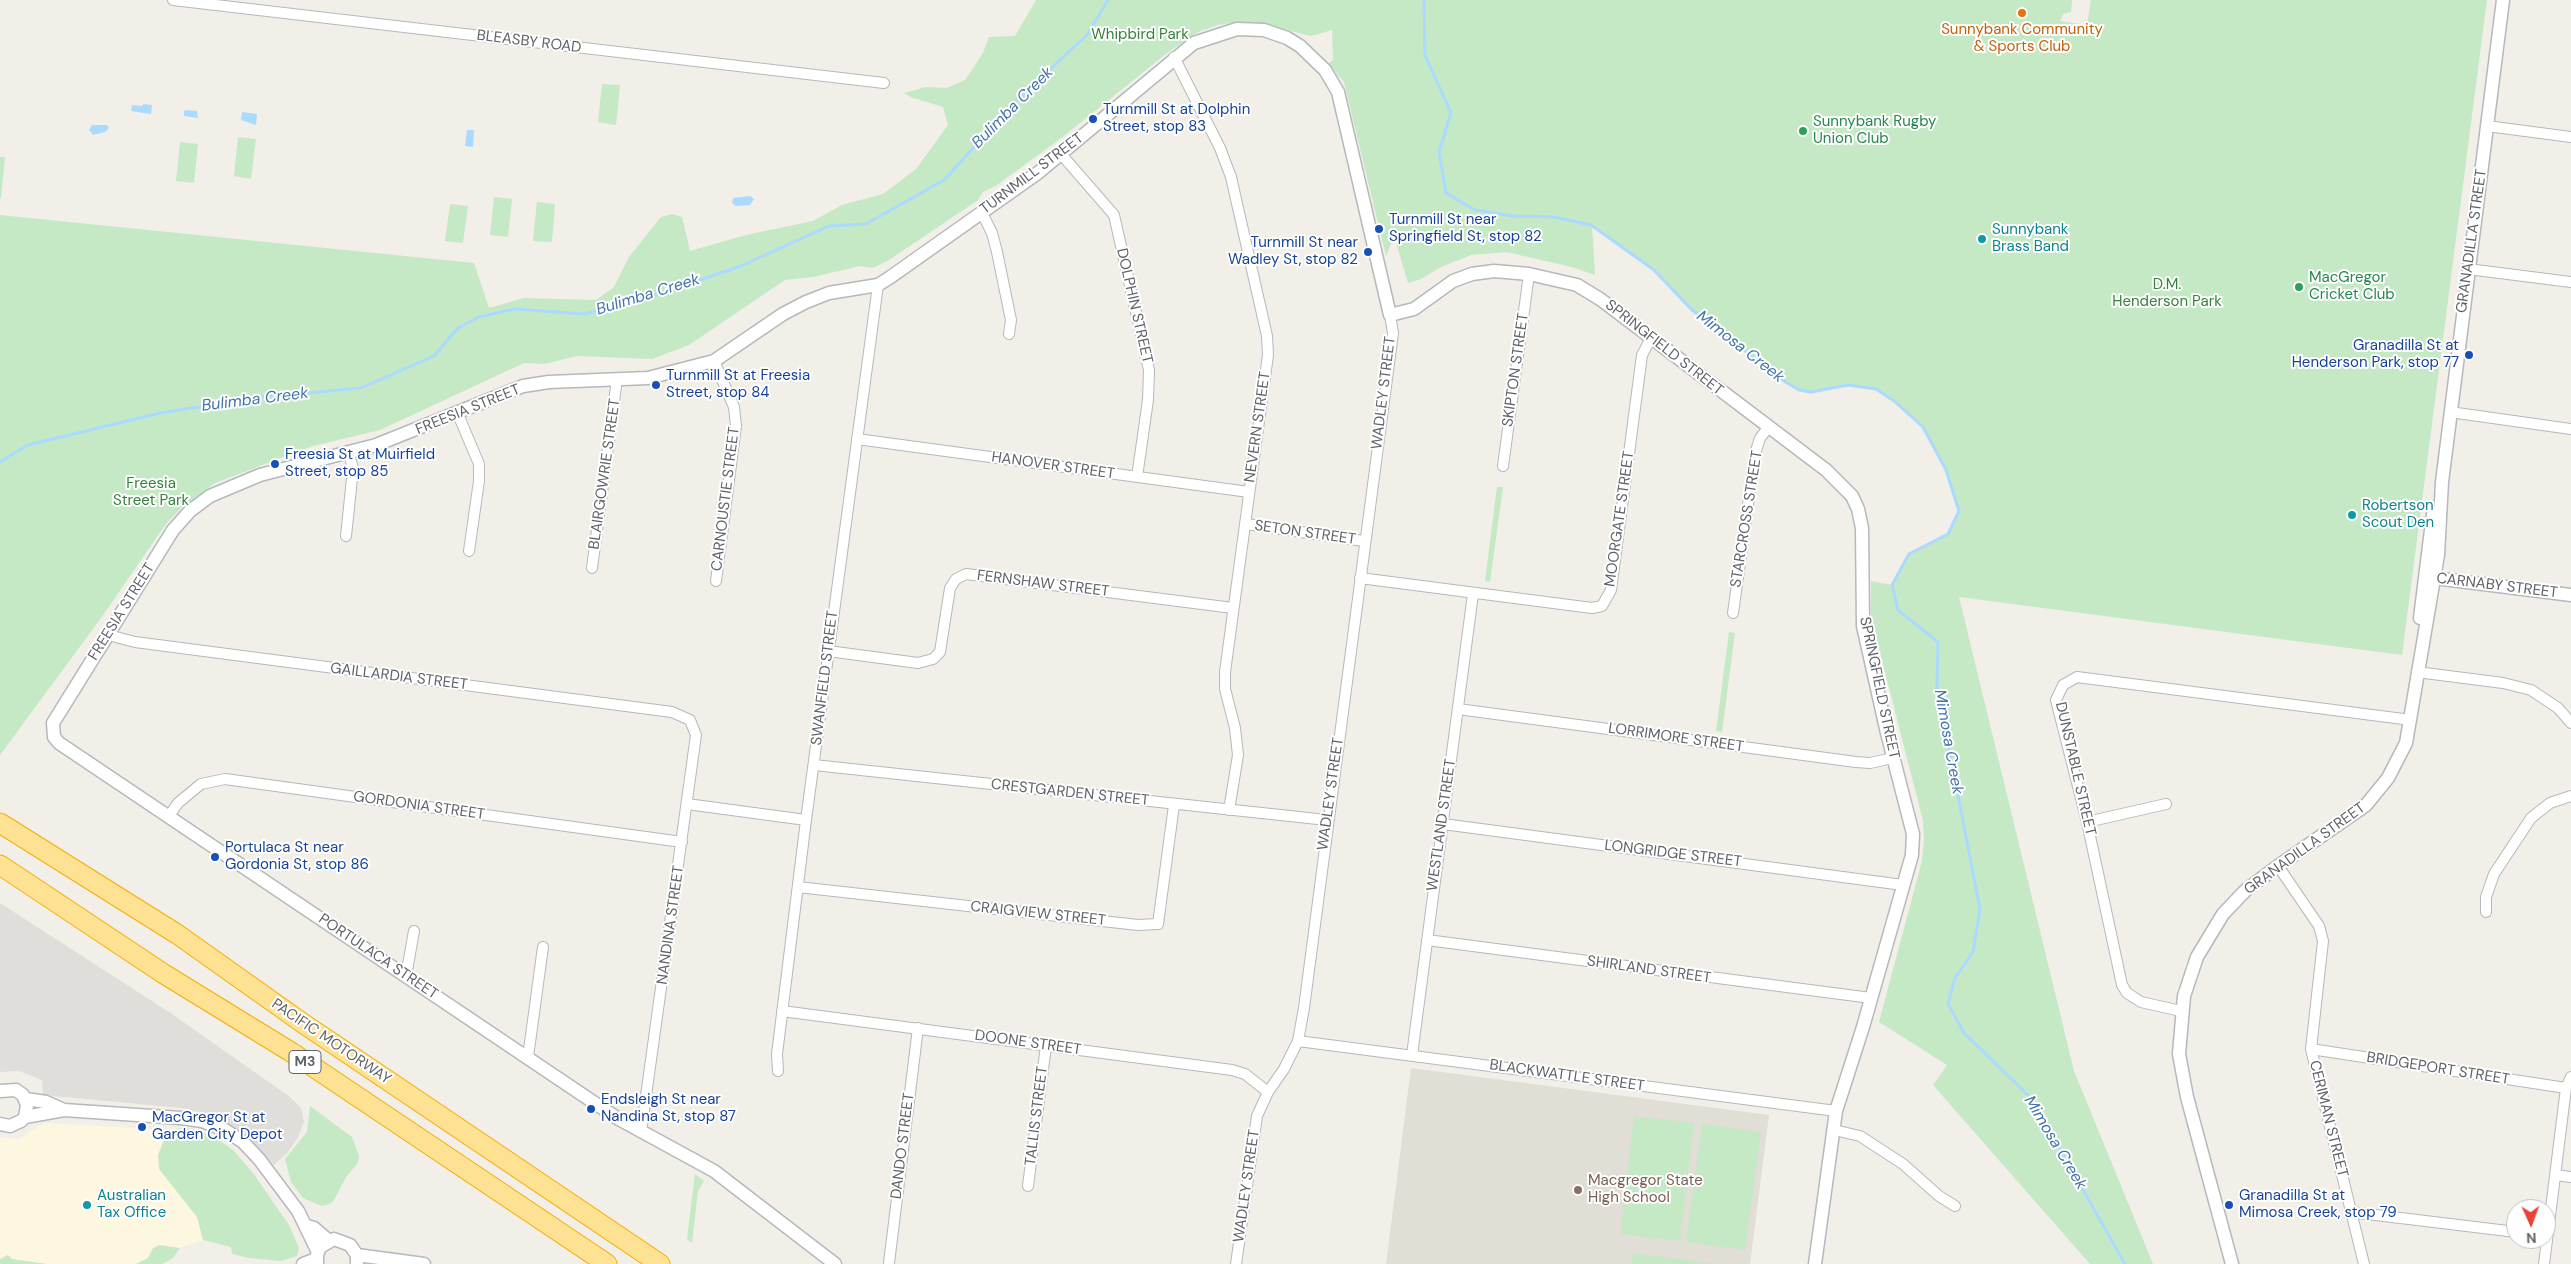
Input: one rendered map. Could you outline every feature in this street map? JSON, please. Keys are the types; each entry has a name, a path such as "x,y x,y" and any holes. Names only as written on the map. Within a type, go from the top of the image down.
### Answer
{"highway":[{"name":"PACIFIC MOTORWAY","path":"0,823 177,934 304,1024 660,1264"},
{"name":"PACIFIC MOTORWAY","path":"0,864 164,974 291,1052 607,1264"}],"street":[{"name":"BLEASBY ROAD","path":"173,0 884,83"},
{"name":"GRANADILLA STREET","path":"2232,1264 2187,1097 2179,1054 2181,1011 2192,970 2212,930 2223,914 2246,890 2348,819 2376,794 2403,749 2411,720 2503,0"},
{"name":"TURNMILL STREET","path":"878,285 982,213 1061,154 1194,43 1237,29 1264,30 1287,38 1300,46 1325,70 1338,92 1390,315"},
{"name":"NEVERN STREET","path":"1174,58 1220,148 1231,178 1267,336 1268,355 1233,608 1224,690 1235,728 1238,755 1229,810"},
{"path":"2487,126 2571,137"},
{"name":"DOLPHIN STREET","path":"1061,154 1114,215 1148,370 1148,400 1137,478"},
{"path":"982,213 992,233 997,252 1011,320 1009,334"},
{"path":"2468,270 2571,282"},
{"name":"SPRINGFIELD STREET","path":"1390,315 1414,309 1452,280 1472,274 1494,271 1529,274 1577,284 1840,482 1852,496 1858,509 1862,528 1862,626 1913,834 1912,855 1836,1111 1815,1264"},
{"name":"SKIPTON STREET","path":"1503,466 1529,274"},
{"name":"FREESIA STREET","path":"52,730 55,718 173,530 190,511 210,496 260,475 349,453 411,433 457,412 523,386 549,382 648,378 675,373 714,361 783,314 806,302 829,293 878,285"},
{"name":"SWANFIELD STREET","path":"778,1071 777,1054 806,820 878,285"},
{"name":"WADLEY STREET","path":"1236,1264 1252,1139 1257,1116 1268,1092 1284,1069 1298,1041 1393,333 1390,315"},
{"name":"MOORGATE STREET","path":"1360,578 1592,608 1602,606 1608,599 1642,355 1651,338"},
{"name":"CARNOUSTIE STREET","path":"714,361 734,407 736,426 716,580"},
{"name":"BLAIRGOWRIE STREET","path":"592,568 617,379"},
{"path":"457,412 479,464 479,481 469,551"},
{"path":"2450,412 2571,428"},
{"name":"STARCROSS STREET","path":"1733,612 1755,454 1760,438 1768,428"},
{"name":"HANOVER STREET","path":"857,440 1249,492"},
{"path":"346,536 353,469 349,453"},
{"name":"SETON STREET","path":"1246,524 1364,541"},
{"name":"FERNSHAW STREET","path":"828,651 918,663 933,659 940,652 950,588 956,579 966,574 1233,608"},
{"name":"CARNABY STREET","path":"2429,577 2571,595"},
{"name":"WESTLAND STREET","path":"1412,1055 1473,594"},
{"name":"GAILLARDIA STREET","path":"108,635 145,643 672,712 690,720"},
{"path":"2418,667 2531,690 2558,708 2571,723"},
{"name":"DUNSTABLE STREET","path":"2181,1011 2141,1002 2127,993 2122,985 2087,822 2056,700 2063,685 2077,677 2411,720"},
{"name":"LORRIMORE STREET","path":"1458,709 1856,762 1870,763 1893,758"},
{"name":"NANDINA STREET","path":"641,1132 696,735 690,720"},
{"name":"PORTULACA STREET","path":"52,730 59,743 406,976 641,1132 714,1172 835,1264"},
{"name":"CRESTGARDEN STREET","path":"814,765 1327,820"},
{"name":"GORDONIA STREET","path":"169,816 178,803 201,784 224,779 682,842"},
{"path":"2486,912 2486,897 2494,874 2531,818 2550,803 2571,796"},
{"path":"687,804 806,820"},
{"path":"2087,822 2166,804"},
{"name":"CRAIGVIEW STREET","path":"798,887 1128,924 1158,924 1174,805"},
{"name":"LONGRIDGE STREET","path":"1443,824 1903,885"},
{"name":"CERIMAN STREET","path":"2278,866 2319,926 2323,941 2311,1049 2364,1264"},
{"path":"406,976 414,931"},
{"name":"SHIRLAND STREET","path":"1427,940 1871,998"},
{"path":"528,1057 543,947"},
{"name":"DOONE STREET","path":"782,1011 1232,1070 1244,1074 1268,1092"},
{"name":"DANDO STREET","path":"889,1263 918,1028"},
{"name":"BLACKWATTLE STREET","path":"1298,1041 1836,1111"},
{"name":"TALLIS STREET","path":"1028,1186 1046,1046"},
{"name":"BRIDGEPORT STREET","path":"2311,1049 2566,1088"},
{"path":"2552,1199 2566,1088 2571,1077"},
{"path":"0,1091 16,1090 26,1099 46,1102 64,1110"},
{"path":"0,1124 16,1125 25,1116 27,1111 26,1099"},
{"path":"25,1116 64,1110 181,1118 202,1121 225,1130 243,1142 259,1159 307,1226 317,1258"},
{"path":"1834,1130 1860,1136 1903,1164 1939,1196 1955,1206"},
{"path":"2556,1175 2571,1177"},
{"path":"2351,1212 2506,1231"},
{"path":"307,1226 314,1228 329,1241 346,1241 354,1249 357,1260 366,1255 403,1264 424,1264"},
{"path":"303,1264 317,1258 329,1241"},
{"path":"2544,1264 2546,1249"}],"shaded area":[{"path":"0,903 172,1014 290,1097 301,1108 304,1122 297,1139 287,1153 274,1165 252,1140 228,1124 206,1114 181,1108 43,1095 42,1080 19,1071 0,1072"},
{"name":"Macgregor State High School","path":"1411,1068 1769,1115 1750,1264 1386,1264"},
{"path":"44,1123 168,1130 162,1141 159,1169 197,1217 203,1240 167,1252 148,1264 0,1264 0,1138 19,1139"}],"green space":[{"path":"1036,0 2072,0 2071,12 2063,14 2060,21 2087,25 2091,0 2487,0 2402,655 1959,597 2074,1071 2153,1264 2090,1264 1933,1085 1947,1065 1879,1022 1922,861 1924,839 1923,821 1871,617 1871,581 1892,585 1909,554 1948,534 1959,511 1946,470 1923,427 1894,401 1876,389 1848,385 1811,392 1799,390 1787,383 1691,309 1654,270 1592,226 1595,275 1572,267 1506,252 1471,255 1441,267 1421,279 1408,283 1394,236 1386,256 1344,82 1328,64 1333,60 1332,30 1311,36 1259,23 1238,22 1218,25 1198,32 1167,53 1064,136 997,185 983,192 978,200 889,260 873,268 860,266 813,277 785,280 689,345 652,359 577,356 544,364 524,363 380,430 313,446 215,483 181,508 166,524 101,618 0,755 0,215 474,263 489,308 524,298 596,300 614,287 629,257 661,217 673,214 682,217 690,251 746,235 813,221 842,205 883,194 916,169 948,125 943,107 910,97 904,93 926,87 947,88 965,80 983,53 989,37 1015,36"},
{"path":"602,84 620,85 616,125 598,122"},
{"path":"238,137 256,139 251,179 234,176"},
{"path":"180,142 198,144 194,183 176,181"},
{"path":"0,157 5,157 1,198 0,198"},
{"path":"494,197 512,199 508,237 490,235"},
{"path":"537,202 555,204 552,242 533,241"},
{"path":"450,204 468,206 463,243 445,241"},
{"path":"1497,487 1503,487 1490,582 1485,581"},
{"path":"1729,632 1735,633 1722,732 1716,731"},
{"path":"310,1106 352,1137 359,1156 358,1163 346,1177 334,1200 330,1204 322,1206 303,1198 291,1182 285,1159 307,1132"},
{"path":"1634,1116 1694,1123 1680,1241 1620,1234"},
{"path":"1702,1124 1761,1132 1745,1250 1686,1242"},
{"path":"181,1128 195,1129 215,1137 234,1151 253,1173 289,1225 299,1248 297,1256 281,1261 249,1258 232,1254 231,1247 203,1240 197,1217 159,1169 158,1155 168,1130"},
{"path":"695,1174 704,1181 698,1191 692,1243 687,1239"},
{"path":"159,1245 180,1248 173,1258 162,1264 136,1264 148,1258 153,1248"},
{"path":"1633,1253 1717,1264 1632,1264"},
{"path":"8,1255 12,1259 47,1264 0,1264 0,1259"}],"water":[{"path":"143,104 152,105 151,114 131,111 132,105 143,106"},
{"path":"184,111 197,111 198,118 184,116"},
{"path":"242,112 257,114 256,125 241,120"},
{"path":"92,125 107,125 109,128 105,132 93,135 89,130"},
{"path":"467,130 474,130 473,147 465,146"},
{"path":"750,196 754,199 750,205 736,206 732,203 733,198"}],"waterway":[{"name":"Bulimba Creek","path":"0,462 28,445 160,413 262,397 361,388 434,356 458,328 479,317 514,309 585,314 661,293 741,266 829,226 866,224 944,180 1015,102 1087,35 1108,0"},
{"name":"Mimosa Creek","path":"1424,0 1425,55 1451,113 1439,152 1446,193 1475,210 1514,216 1554,217 1591,225 1654,270 1691,309 1787,383 1799,390 1811,392 1848,385 1876,389 1894,401 1923,427 1946,470 1959,511 1948,534 1909,554 1892,585 1898,610 1938,642 1937,687 1980,909 1973,952 1955,978 1948,1004 1964,1033 2031,1098 2125,1264"}],"place":[{"name":"Sunnybank Community & Sports Club","path":"2022,13"},
{"name":"Turnmill St at Dolphin Street, stop 83","path":"1093,119"},
{"name":"Sunnybank Rugby Union Club","path":"1803,131"},
{"name":"Turnmill St near Springfield St, stop 82","path":"1379,229"},
{"name":"Sunnybank Brass Band","path":"1982,239"},
{"name":"Turnmill St near Wadley St, stop 82","path":"1368,252"},
{"name":"MacGregor Cricket Club","path":"2299,287"},
{"name":"Granadilla St at Henderson Park, stop 77","path":"2469,355"},
{"name":"Turnmill St at Freesia Street, stop 84","path":"656,385"},
{"name":"Freesia St at Muirfield Street, stop 85","path":"275,464"},
{"name":"Robertson Scout Den","path":"2352,515"},
{"name":"Portulaca St near Gordonia St, stop 86","path":"215,857"},
{"name":"Endsleigh St near Nandina St, stop 87","path":"591,1109"},
{"name":"MacGregor St at Garden City Depot","path":"142,1127"},
{"name":"Macgregor State High School","path":"1578,1190"},
{"name":"Australian Tax Office","path":"87,1205"},
{"name":"Granadilla St at Mimosa Creek, stop 79","path":"2229,1205"}],"park label":[{"name":"Whipbird Park","path":"1140,35"},
{"name":"D.M. Henderson Park","path":"2167,294"},
{"name":"Freesia Street Park","path":"151,492"}]}
